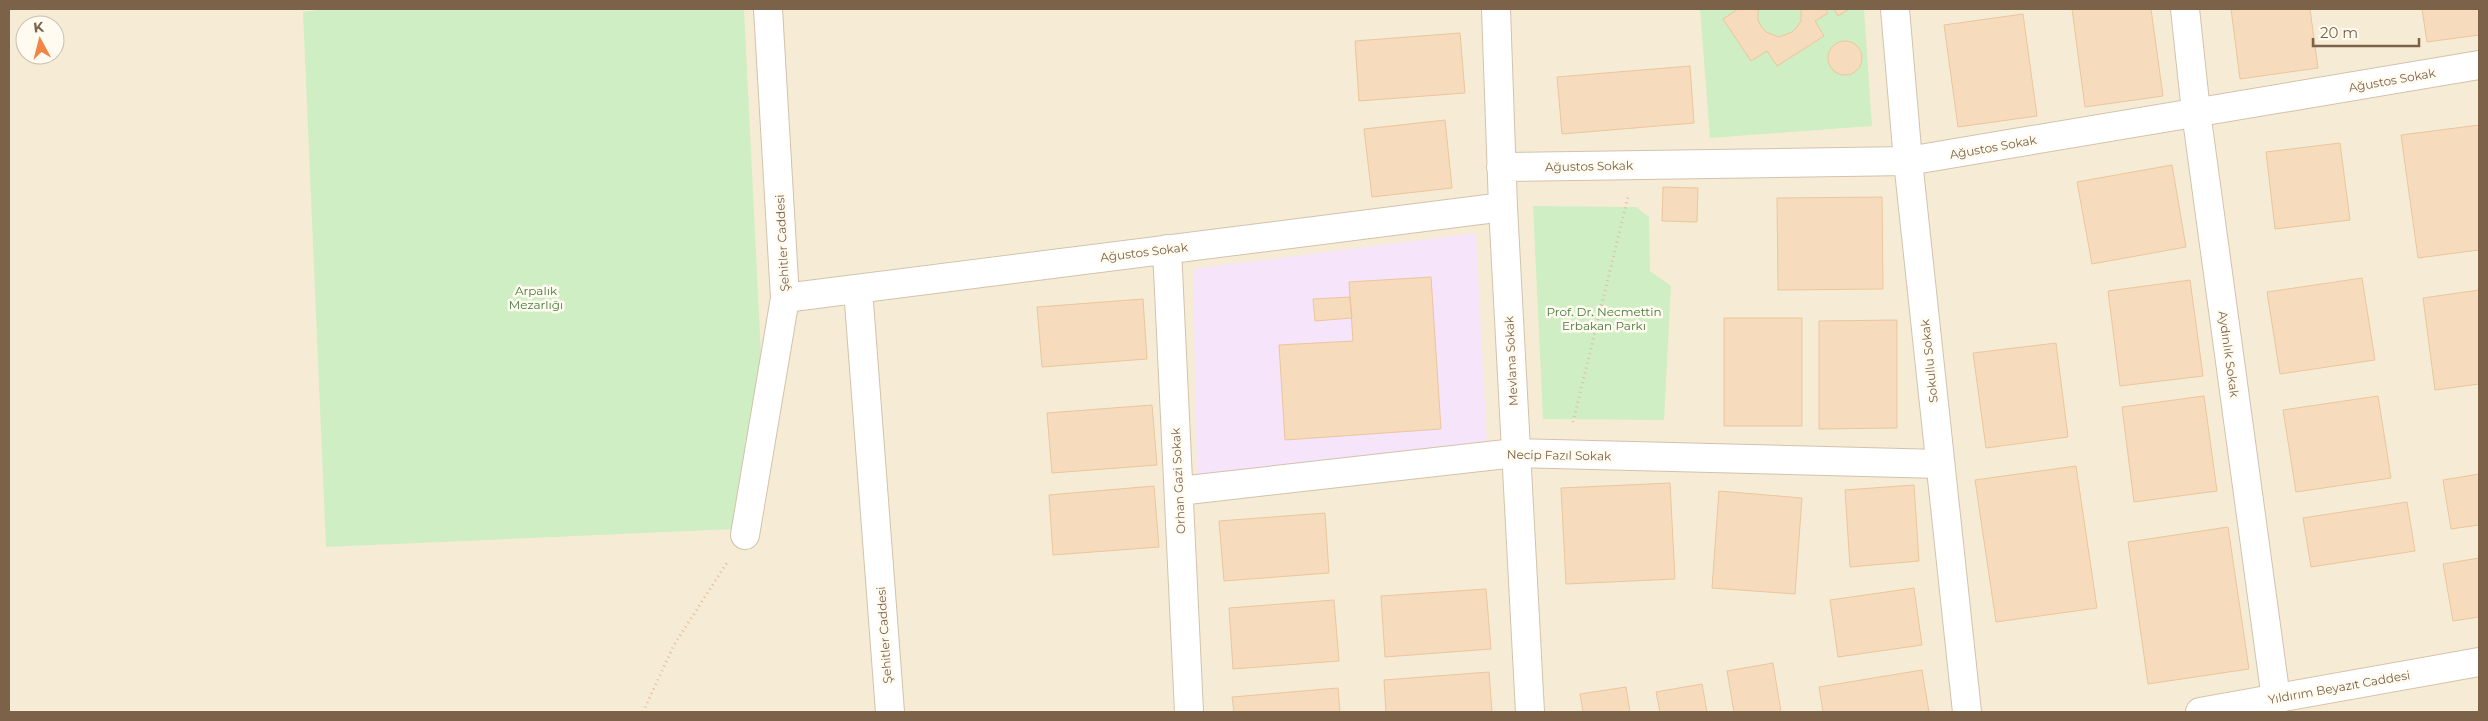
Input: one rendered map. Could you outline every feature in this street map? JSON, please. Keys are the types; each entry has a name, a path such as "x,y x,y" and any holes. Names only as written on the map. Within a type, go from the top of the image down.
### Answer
{"street":[{"name":"Şehitler Caddesi","path":"745,535 785,298 768,9"},
{"name":"Mevlana Sokak","path":"1496,9 1501,167 1530,712"},
{"name":"Sokullu Sokak","path":"1895,9 1908,161 1967,712"},
{"name":"Aydınlık Sokak","path":"2185,9 2196,112 2276,698"},
{"name":"Ağustos Sokak","path":"1501,167 1908,161 2479,65"},
{"name":"Ağustos Sokak","path":"785,298 1503,207"},
{"name":"Orhan Gazi Sokak","path":"1167,249 1189,712"},
{"name":"Şehitler Caddesi","path":"858,289 890,712"},
{"name":"Necip Fazıl Sokak","path":"1179,491 1516,453 1940,464"},
{"name":"Yıldırım Beyazıt Caddesi","path":"2200,712 2479,662"}],"path":[{"path":"1566,454 1636,165"},
{"path":"643,712 674,645 745,535"}],"shaded area":[{"path":"9,9 2479,9 2479,712 9,712"},
{"path":"1476,233 1487,444 1197,475 1193,269"}],"green space":[{"name":"Arpalık Mezarlığı","path":"326,9 744,9 766,457 734,529 326,547 303,12"},
{"path":"1700,9 1864,9 1872,126 1710,138"},
{"name":"Prof. Dr. Necmettin Erbakan Parkı","path":"1533,206 1636,207 1649,217 1650,271 1671,286 1664,420 1543,419"}],"building":[{"path":"1738,9 1758,9 1758,20 1761,26 1766,32 1779,37 1792,32 1797,27 1801,21 1801,9 1825,9 1828,13 1815,21 1824,36 1777,66 1767,51 1751,61 1723,19"},
{"path":"1834,9 1849,9 1838,16"},
{"path":"2072,9 2151,9 2163,96 2085,107"},
{"path":"2231,9 2310,9 2318,68 2240,79"},
{"path":"2422,9 2479,9 2479,35 2427,42"},
{"path":"2023,14 2037,116 1958,127 1944,25"},
{"path":"1460,33 1465,93 1359,101 1355,41"},
{"path":"1845,41 1857,46 1862,58 1857,70 1845,75 1833,70 1828,58 1833,46"},
{"path":"1690,66 1694,123 1562,134 1557,77"},
{"path":"1445,120 1452,188 1372,197 1364,129"},
{"path":"2479,125 2479,250 2418,258 2401,135"},
{"path":"2340,143 2350,220 2275,229 2266,152"},
{"path":"2172,165 2186,247 2092,264 2077,182"},
{"path":"1663,187 1698,188 1697,222 1662,221"},
{"path":"1882,197 1883,289 1778,290 1777,198"},
{"path":"1431,277 1441,429 1285,440 1279,345 1353,341 1349,282"},
{"path":"2362,278 2375,360 2280,374 2267,292"},
{"path":"2190,280 2203,376 2120,386 2108,291"},
{"path":"2479,290 2479,384 2435,390 2423,298"},
{"path":"1350,297 1352,318 1315,321 1313,299"},
{"path":"1143,299 1147,359 1042,367 1037,307"},
{"path":"1724,318 1802,318 1802,426 1724,426"},
{"path":"1897,320 1897,428 1819,429 1819,321"},
{"path":"2056,343 2068,437 1986,448 1973,353"},
{"path":"2204,396 2217,491 2134,502 2122,407"},
{"path":"2378,396 2391,478 2296,492 2283,410"},
{"path":"1152,405 1157,465 1052,473 1047,413"},
{"path":"2076,466 2097,608 1996,622 1975,480"},
{"path":"2479,474 2479,525 2451,529 2443,480"},
{"path":"1670,483 1675,579 1566,584 1561,488"},
{"path":"1914,485 1919,561 1850,567 1845,490"},
{"path":"1154,486 1159,547 1053,555 1049,495"},
{"path":"1719,491 1802,498 1795,594 1712,588"},
{"path":"2407,502 2415,551 2311,567 2303,518"},
{"path":"1325,513 1329,573 1224,581 1219,521"},
{"path":"2228,527 2249,669 2148,684 2128,542"},
{"path":"2479,558 2479,617 2453,621 2443,564"},
{"path":"1914,588 1922,645 1838,657 1830,600"},
{"path":"1486,589 1491,649 1385,657 1381,596"},
{"path":"1334,600 1339,661 1233,669 1229,608"},
{"path":"1773,663 1781,712 1734,712 1727,671"},
{"path":"1922,670 1929,712 1823,712 1819,687"},
{"path":"1489,672 1492,712 1386,712 1384,680"},
{"path":"1702,684 1707,712 1660,712 1656,692"},
{"path":"1626,687 1630,712 1583,712 1580,694"},
{"path":"1338,688 1340,712 1234,712 1232,697"}]}
